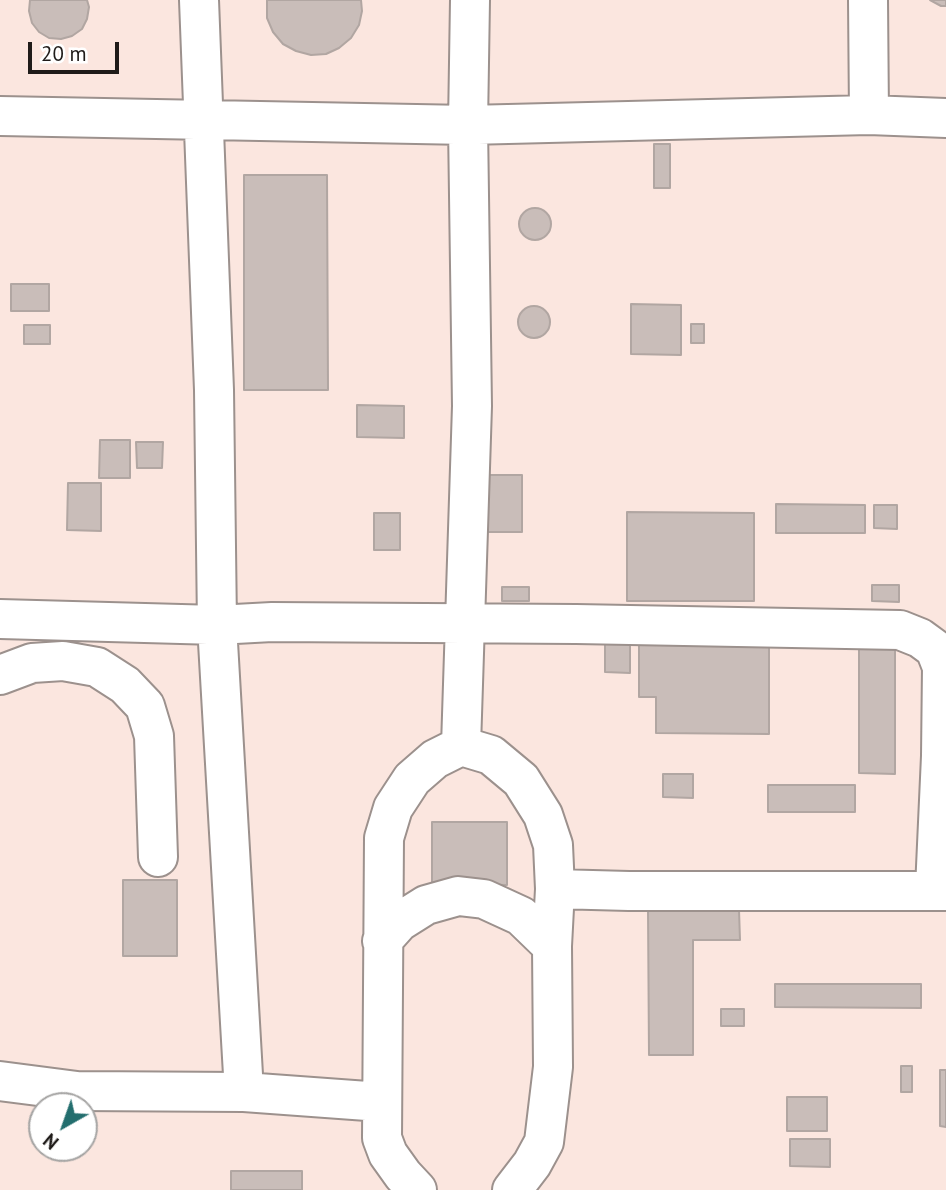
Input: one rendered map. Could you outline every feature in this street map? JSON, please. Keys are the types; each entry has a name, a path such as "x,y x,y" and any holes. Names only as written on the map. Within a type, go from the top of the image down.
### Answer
{"lane":[{"path":"199,0 214,390 217,625 244,1092"},
{"path":"461,746 472,406 468,125 470,0"},
{"path":"868,0 869,115"},
{"path":"0,116 468,125 869,115 946,118"},
{"path":"0,619 217,625 272,622 900,630 920,638 935,649 942,667 940,890 749,892 555,889"},
{"path":"0,675 32,663 63,661 97,667 125,685 145,706 154,736 158,857"},
{"path":"417,1190 388,1154 382,1138 384,838 393,808 412,779 435,759 461,746 491,755 522,780 543,815 553,845 554,1067 544,1142 532,1164 512,1190"},
{"path":"382,942 399,922 426,905 458,896 484,899 521,916 552,946"},
{"path":"4,1075 77,1091 244,1092 381,1102"}],"shaded area":[{"path":"0,0 946,0 946,1190 0,1190"}],"building":[{"path":"30,0 87,0 87,19 82,29 72,36 49,38 39,32 32,23"},
{"path":"267,0 361,0 362,11 359,25 351,38 326,54 311,55 283,44 273,32 267,18"},
{"path":"930,0 946,0 946,6 941,6"},
{"path":"654,144 670,144 670,188 654,188"},
{"path":"244,175 327,175 328,390 244,390"},
{"path":"535,208 547,212 551,224 547,236 535,240 523,236 519,224 523,212"},
{"path":"11,284 49,284 49,311 11,311"},
{"path":"631,304 681,305 681,355 631,354"},
{"path":"534,306 546,310 550,322 546,334 534,338 522,334 518,322 522,310"},
{"path":"691,324 704,324 704,343 691,343"},
{"path":"24,325 50,325 50,344 24,344"},
{"path":"357,405 404,406 404,438 357,437"},
{"path":"100,440 130,440 130,478 99,478"},
{"path":"136,442 163,442 162,468 137,468"},
{"path":"477,475 522,475 522,532 477,532"},
{"path":"68,483 101,483 101,531 67,530"},
{"path":"776,504 865,505 865,533 776,533"},
{"path":"874,505 897,505 897,529 874,528"},
{"path":"627,512 754,513 754,601 627,601"},
{"path":"374,513 400,513 400,550 374,550"},
{"path":"872,585 899,585 899,602 872,601"},
{"path":"502,587 529,587 529,601 502,601"},
{"path":"605,640 630,640 630,673 605,672"},
{"path":"769,642 769,734 656,733 656,697 639,697 639,643"},
{"path":"859,642 895,642 895,774 859,773"},
{"path":"663,774 693,774 693,798 663,797"},
{"path":"768,785 855,785 855,812 768,812"},
{"path":"432,822 507,822 507,885 432,884"},
{"path":"123,880 177,880 177,956 123,956"},
{"path":"648,909 739,910 740,940 693,940 693,1055 649,1055"},
{"path":"775,984 921,984 921,1008 775,1007"},
{"path":"721,1009 744,1009 744,1026 721,1026"},
{"path":"901,1066 912,1066 912,1092 901,1092"},
{"path":"940,1070 946,1070 946,1127 940,1126"},
{"path":"787,1097 827,1097 827,1131 787,1131"},
{"path":"790,1139 830,1139 830,1167 790,1166"},
{"path":"231,1171 302,1171 302,1190 231,1190"}]}
